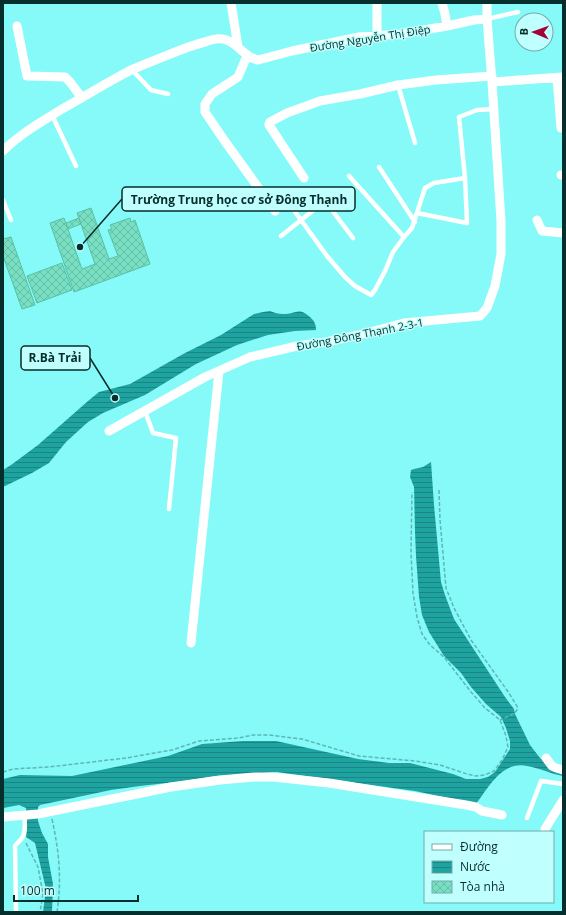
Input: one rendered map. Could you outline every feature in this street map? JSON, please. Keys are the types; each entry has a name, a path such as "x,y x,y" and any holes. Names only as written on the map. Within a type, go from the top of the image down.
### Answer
{"street":[{"path":"231,3 238,47"},
{"path":"377,3 377,36"},
{"path":"442,3 447,26"},
{"name":"Đường Đông Thạnh 2-3-1","path":"109,431 205,377 250,357 297,346 359,335 404,323 480,316 487,308 495,286 501,254 501,221 487,3"},
{"name":"Đường Nguyễn Thị Điệp","path":"247,56 258,60 299,49 359,37 377,36 487,19"},
{"path":"18,26 28,76 65,77 82,98"},
{"path":"3,152 13,141 52,115 132,70 189,46 216,39 225,40 238,47 247,56 238,77 212,94 206,104 205,112 275,211"},
{"path":"304,178 269,125 270,122 287,113 320,101 398,85 436,80 560,77 561,128"},
{"path":"537,220 542,231 563,233"},
{"path":"191,643 219,371"},
{"path":"546,758 552,766 563,770"},
{"path":"3,817 38,814 178,786 220,780 273,776 329,783 476,807 482,811 502,815"},
{"path":"545,829 563,800"}],"lane":[{"path":"487,19 514,13"},
{"path":"132,70 151,90 168,94"},
{"path":"398,85 415,143"},
{"path":"417,213 467,223 465,178 459,117 477,110 494,109"},
{"path":"52,115 76,166"},
{"path":"379,167 415,222"},
{"path":"349,176 404,237"},
{"path":"293,209 327,256 345,277 355,286 371,295 375,290 393,252 412,228 425,188 434,183 465,178"},
{"path":"320,194 354,238"},
{"path":"3,200 11,220"},
{"path":"281,236 325,201"},
{"path":"145,411 153,433 176,438 169,509"},
{"path":"527,818 541,781 563,784"},
{"path":"16,912 15,846 22,838 25,821 24,815"}],"path":[{"path":"439,490 446,588 454,608 471,640 518,708 515,714 500,720"},
{"path":"3,772 32,767 49,767 126,758 172,750 199,741 270,734 302,739 359,756 416,761 440,765 476,776 485,775 494,771 502,760 508,747 506,736 500,720 485,708 444,657 430,645 422,634 417,617 413,593 411,553 412,492"},
{"path":"50,811 56,836 59,860 59,894 56,912"},
{"path":"22,838 30,849 38,867 43,894 40,912"}],"water":[{"path":"270,311 281,314 301,311 304,312 313,321 316,330 268,335 237,345 196,364 145,395 103,413 88,422 66,442 49,463 3,487 3,470 38,445 99,392 130,384 185,353 221,335 254,314"},
{"path":"431,462 441,582 454,619 514,709 530,745 540,758 554,769 563,771 563,776 527,766 510,767 503,771 491,783 476,804 415,791 277,772 216,776 111,790 40,805 38,807 38,821 48,844 48,857 53,884 52,912 43,912 46,889 35,843 26,837 26,808 19,805 3,808 3,779 20,775 72,776 168,756 202,744 243,741 276,741 358,759 389,763 410,763 453,774 466,779 480,779 488,777 495,772 510,749 510,741 501,717 486,704 461,673 444,656 429,632 422,615 416,556 414,487 410,477 411,470 423,467"}],"building":[{"path":"91,208 109,259 118,256 108,230 112,229 110,225 130,218 131,222 135,220 150,264 74,292 50,223 64,218 82,269 95,264 77,213"},
{"path":"79,218 81,224 68,229 66,223"},
{"path":"11,237 35,305 22,309 3,256 3,239"},
{"path":"62,263 72,290 37,303 27,276"}],"place":[{"name":"Trường Trung học cơ sở Đông Thạnh","path":"80,247"},
{"name":"R.Bà Trải","path":"115,398"}]}
